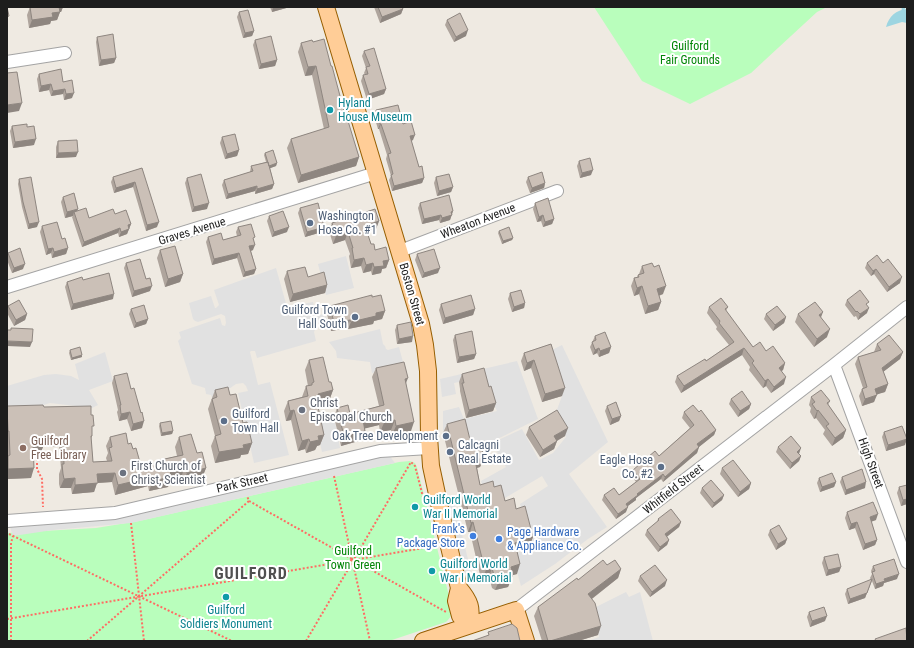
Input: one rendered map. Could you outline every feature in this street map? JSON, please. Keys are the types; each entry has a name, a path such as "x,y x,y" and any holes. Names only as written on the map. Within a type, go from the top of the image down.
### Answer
{"main road":[{"name":"Boston Street","path":"326,7 419,317 425,345 428,371 431,466 458,588 467,598 472,613 469,626"},
{"name":"Whitfield Street","path":"423,641 516,610"},
{"path":"516,610 526,641"}],"street":[{"path":"7,62 65,53"},
{"name":"Graves Avenue","path":"7,288 376,173"},
{"name":"Wheaton Avenue","path":"400,251 557,191"},
{"name":"Whitfield Street","path":"516,610 907,307"},
{"name":"High Street","path":"834,365 907,562"},
{"name":"Park Street","path":"7,521 115,513 380,451 430,448"}],"path":[{"path":"37,455 37,469 42,479 43,518"},
{"path":"306,641 411,462"},
{"path":"334,476 370,641"},
{"path":"87,641 248,501 248,496"},
{"path":"248,501 451,615"},
{"path":"130,523 144,641"},
{"path":"9,534 232,641"},
{"path":"11,641 11,543 13,536"},
{"path":"7,619 435,546"}],"green space":[{"name":"Guilford Fair Grounds","path":"594,7 827,7 817,12 751,73 690,104 642,81"},
{"name":"Guilford Town Green","path":"410,461 415,463 417,467 451,604 451,616 446,622 389,641 7,641 7,533 96,528 139,521 399,462"}],"shaded area":[{"path":"346,256 354,288 326,295 318,264"},
{"path":"276,268 287,307 313,302 316,316 323,314 324,317 326,316 327,321 318,323 314,332 316,341 257,358 255,351 250,352 258,385 270,382 289,455 254,463 238,393 248,391 246,386 243,383 236,384 213,400 211,395 206,394 205,388 192,384 178,341 181,338 179,332 220,318 222,325 225,326 225,316 221,314 198,322 195,321 193,319 189,303 211,296 216,308 219,305 214,290"},
{"path":"380,329 383,344 386,349 388,350 399,347 404,366 372,373 370,362 337,358 336,351 329,342"},
{"path":"562,345 608,442 569,474 607,527 521,586 512,554 532,549 520,504 548,486 542,476 500,501 484,491 481,481 506,467 492,443 522,429 539,460 553,453 566,437 554,418 562,396 548,352"},
{"path":"105,352 113,381 89,390 98,405 92,408 50,403 25,411 7,410 7,386 44,375 56,374 71,376 79,380 75,364"},
{"path":"517,361 538,419 471,452 463,426 443,431 443,411 459,407 464,419 497,411 489,394 459,382 454,383 456,394 442,397 440,379"},
{"path":"314,417 334,417 340,448 322,452"},
{"path":"389,455 395,463 131,523 53,530 13,536 8,521 116,516 320,469"},
{"path":"454,501 471,572 463,575 445,509"},
{"path":"626,592 629,597 640,592 653,641 588,641 599,637 592,609"}],"water":[{"path":"907,9 907,23 902,22 886,27 894,14"}],"building":[{"path":"30,7 59,7 60,12 52,13 53,17 32,20"},
{"path":"378,7 402,7 403,9 382,17"},
{"path":"248,10 254,31 245,33 239,12"},
{"path":"460,13 468,30 456,37 447,20"},
{"path":"113,34 116,58 101,60 97,37"},
{"path":"271,36 277,60 261,64 255,40"},
{"path":"324,39 347,122 348,121 359,157 301,175 291,139 329,127 316,66 308,67 301,43"},
{"path":"374,48 386,89 369,94 363,75 368,74 366,67 370,66 364,51"},
{"path":"61,69 63,82 72,80 74,93 66,94 65,89 53,91 51,84 41,86 39,74"},
{"path":"17,72 22,103 7,105 7,73"},
{"path":"398,105 403,124 411,121 415,135 410,136 419,167 422,166 424,178 394,186 391,175 393,174 388,154 391,153 376,110"},
{"path":"27,124 27,127 34,126 36,139 15,142 12,126"},
{"path":"235,134 239,150 227,154 222,137"},
{"path":"77,140 78,152 58,153 58,141"},
{"path":"273,150 277,163 269,166 265,153"},
{"path":"590,158 593,170 582,173 579,161"},
{"path":"268,162 274,184 257,189 257,186 228,194 224,180 253,171 251,166"},
{"path":"142,168 159,222 147,225 135,182 116,188 113,177"},
{"path":"542,172 545,183 532,188 528,177"},
{"path":"201,174 209,203 194,207 187,178"},
{"path":"449,174 453,187 439,191 436,177"},
{"path":"31,177 39,222 29,224 19,179"},
{"path":"74,193 78,209 67,212 63,197"},
{"path":"449,195 453,211 451,212 452,215 442,218 441,215 424,219 420,203"},
{"path":"548,198 554,219 545,222 543,215 539,217 535,203"},
{"name":"Washington Hose Co. #1","path":"318,203 324,227 307,232 300,208"},
{"path":"86,208 89,218 113,209 115,214 126,210 131,224 128,225 129,229 121,232 120,228 84,242 74,212"},
{"path":"375,209 379,221 365,226 371,244 374,244 375,250 386,247 389,260 383,261 384,266 374,267 373,263 366,265 364,258 354,260 353,248 348,232 336,236 332,223"},
{"path":"283,211 289,227 274,232 269,216"},
{"path":"57,222 62,239 65,238 68,248 54,252 53,248 48,249 42,226"},
{"path":"251,224 255,237 253,238 255,245 249,246 256,269 245,272 239,253 214,259 208,237 221,233 223,240 241,235 238,227"},
{"path":"509,227 513,238 503,241 499,231"},
{"path":"175,246 183,274 168,279 160,250"},
{"path":"20,248 25,264 14,268 8,253"},
{"path":"434,249 440,268 424,273 417,254"},
{"path":"877,255 883,263 888,259 902,277 889,287 876,269 873,271 867,263"},
{"path":"140,259 146,279 150,278 152,286 134,291 126,263"},
{"path":"652,263 654,267 659,265 666,286 657,289 661,302 648,306 642,286 637,288 634,278 639,277 638,275 644,273 642,266"},
{"path":"305,267 308,277 324,272 327,285 293,294 287,271"},
{"path":"109,273 114,294 73,304 67,282 82,277 83,280"},
{"path":"521,290 525,303 514,307 510,293"},
{"path":"860,290 869,302 866,304 869,308 860,314 857,311 856,312 847,300"},
{"name":"Guilford Town Hall South","path":"372,295 372,297 381,295 385,311 376,313 376,316 351,322 350,320 334,323 330,306"},
{"path":"471,295 475,309 445,318 441,304"},
{"path":"721,298 728,307 725,309 753,347 760,342 766,351 773,346 785,363 779,368 786,377 774,387 768,379 765,381 752,363 754,361 744,348 684,386 677,376 705,359 706,361 734,342 709,307"},
{"path":"19,300 27,314 16,320 8,306"},
{"path":"815,302 823,312 819,315 830,329 817,339 798,314"},
{"path":"144,305 148,319 136,323 131,309"},
{"path":"777,306 786,317 775,325 766,314"},
{"path":"411,322 413,336 399,339 397,325"},
{"path":"11,328 33,329 32,342 7,341 7,330 11,330"},
{"path":"472,331 476,354 459,357 455,335"},
{"path":"605,332 611,347 600,351 599,348 595,350 592,342 596,340 595,336"},
{"path":"889,335 903,352 882,368 888,384 875,389 877,395 865,399 862,389 867,387 858,357 881,350 877,344"},
{"path":"551,344 565,388 545,394 534,360 527,363 524,353"},
{"path":"80,347 82,355 72,358 70,350"},
{"name":"Christ Episcopal Church","path":"323,357 329,382 331,382 333,390 318,394 320,401 317,402 324,435 318,436 319,440 310,442 309,439 302,441 294,410 290,411 288,401 308,396 306,386 312,385 314,382 309,360"},
{"path":"404,362 408,378 405,379 414,422 396,426 395,420 384,423 382,416 363,420 365,431 344,436 337,408 348,405 350,414 384,405 376,368"},
{"path":"484,368 489,387 491,386 496,403 469,410 462,383 464,383 462,374"},
{"path":"127,373 131,389 134,388 144,421 133,424 130,412 121,414 121,405 114,376"},
{"name":"Guilford Town Hall","path":"228,387 230,395 236,394 243,423 247,422 252,443 243,445 244,448 219,452 215,436 221,434 212,399 217,397 215,390"},
{"path":"821,390 830,401 827,403 846,430 835,438 826,426 829,424 812,404 815,402 811,397"},
{"path":"742,391 751,404 740,411 731,399"},
{"path":"616,402 621,416 612,419 607,406"},
{"path":"43,405 44,407 91,406 91,415 93,415 94,426 92,426 91,436 93,462 112,461 109,448 112,447 110,437 126,433 128,444 131,443 133,449 136,448 141,466 183,455 179,437 191,434 197,453 202,452 206,468 187,473 185,465 170,469 171,477 153,481 152,477 118,485 115,473 97,474 98,483 75,485 75,478 64,479 62,464 64,464 63,437 43,438 44,445 33,445 34,468 8,469 8,456 10,455 7,406"},
{"path":"693,405 699,412 701,410 716,430 697,444 699,447 665,477 663,474 637,494 638,495 626,504 628,507 618,514 604,495 614,488 619,495 640,479 633,470 655,451 659,456 694,425 684,412"},
{"path":"557,410 568,428 554,436 557,441 543,450 529,427"},
{"path":"465,419 472,448 481,446 484,458 475,460 480,485 493,481 494,487 501,485 505,501 514,498 516,509 525,506 533,537 515,543 520,564 511,567 513,574 511,578 499,581 495,579 492,568 486,570 484,566 473,522 471,523 447,424"},
{"path":"171,421 173,431 162,433 160,423"},
{"path":"902,426 907,439 888,445 884,432"},
{"path":"791,436 801,448 797,452 801,456 792,463 778,447"},
{"path":"733,460 751,483 740,492 722,468"},
{"path":"862,469 866,482 846,490 842,477"},
{"path":"832,473 836,482 822,487 819,478"},
{"path":"711,480 724,495 714,503 702,488"},
{"path":"907,485 907,499 903,500 899,487"},
{"path":"873,502 878,514 870,517 877,540 865,544 857,522 851,524 847,512"},
{"path":"671,509 681,522 665,534 669,540 660,547 647,530"},
{"path":"779,525 787,539 778,544 770,530"},
{"path":"838,554 841,567 828,570 824,557"},
{"path":"894,559 899,574 884,579 885,581 876,584 872,572 875,571 873,566"},
{"path":"603,560 607,565 615,560 621,569 588,594 595,603 601,626 548,641 538,607 577,578 578,580"},
{"path":"655,565 667,580 652,592 640,576"},
{"path":"872,579 867,593 850,599 847,589"},
{"path":"824,607 827,616 812,621 809,612"},
{"path":"512,624 517,628 520,641 472,641 489,635 488,632"},
{"path":"906,628 907,641 876,641 875,639"}],"place":[{"name":"Hyland House Museum","path":"330,110"},
{"name":"Washington Hose Co. #1","path":"310,223"},
{"name":"Guilford Town Hall South","path":"355,317"},
{"name":"Christ Episcopal Church","path":"302,410"},
{"name":"Guilford Town Hall","path":"224,421"},
{"name":"Oak Tree Development","path":"446,436"},
{"name":"Guilford Free Library","path":"23,448"},
{"name":"Calcagni Real Estate","path":"450,452"},
{"name":"Eagle Hose Co. #2","path":"661,467"},
{"name":"First Church of Christ, Scientist","path":"123,473"},
{"name":"Guilford World War II Memorial","path":"415,507"},
{"name":"Frank's Package Store","path":"473,536"},
{"name":"Page Hardware & Appliance Co.","path":"499,539"},
{"name":"Guilford World War I Memorial","path":"432,571"},
{"name":"Guilford Soldiers Monument","path":"226,597"}],"district":[{"name":"GUILFORD","path":"251,573"}]}
